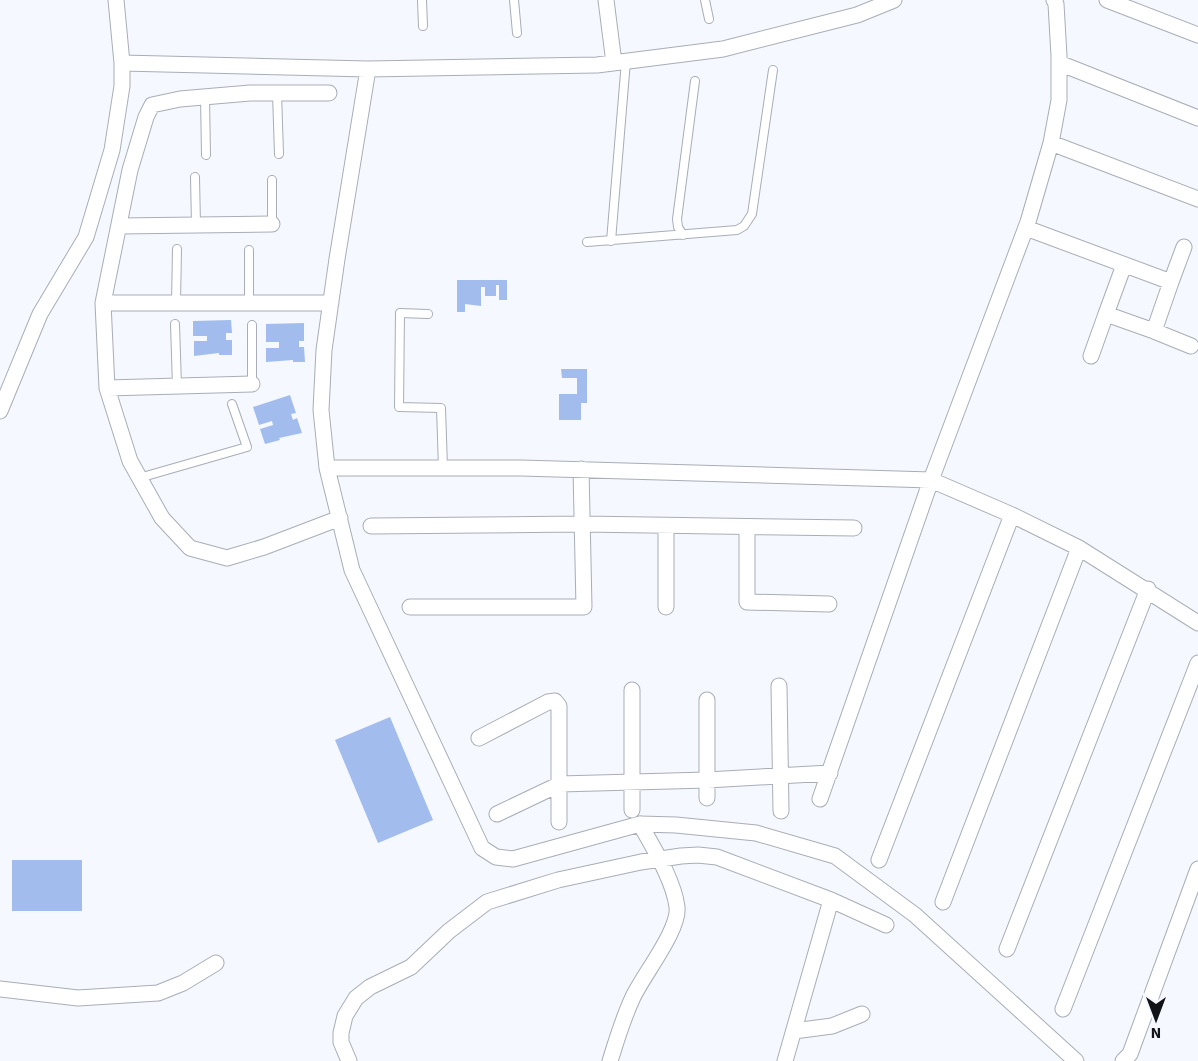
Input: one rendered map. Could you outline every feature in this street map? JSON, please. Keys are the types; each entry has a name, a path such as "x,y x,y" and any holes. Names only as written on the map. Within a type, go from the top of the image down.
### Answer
{"street":[{"path":"0,411 40,314 86,237 112,150 122,86 116,0"},
{"path":"606,0 620,62"},
{"path":"122,63 368,69 597,65 723,49 857,15 894,0"},
{"path":"820,799 930,480 1026,228 1052,143 1059,100 1059,63 1054,0"},
{"path":"1107,0 1198,35"},
{"path":"1059,63 1198,118"},
{"path":"368,69 324,350 321,410 327,468 352,570 482,848 496,857 513,860 640,824 756,833 835,856 915,915 1076,1061"},
{"path":"328,93 205,97 172,100 152,105 130,170 103,303 103,333 107,388 130,461 162,518 190,548 227,558 264,547 340,518"},
{"path":"1052,143 1198,199"},
{"path":"119,226 273,224"},
{"path":"1026,228 1170,282"},
{"path":"1154,331 1184,247"},
{"path":"1091,356 1124,265"},
{"path":"103,303 331,303"},
{"path":"1106,314 1191,346"},
{"path":"107,388 252,384"},
{"path":"327,468 582,469 930,480 1012,515 1079,548 1148,589 1198,623"},
{"path":"410,608 584,607 582,469"},
{"path":"879,860 1012,515"},
{"path":"371,526 582,524 854,528"},
{"path":"666,526 666,607"},
{"path":"747,528 747,602 829,604"},
{"path":"943,902 1079,548"},
{"path":"1007,949 1148,589"},
{"path":"1063,1009 1198,663"},
{"path":"779,686 781,811"},
{"path":"632,690 632,810"},
{"path":"707,700 707,798"},
{"path":"479,738 548,702 555,701 559,706 559,822"},
{"path":"497,814 560,784 707,780 830,773"},
{"path":"610,1061 621,1025 634,995 676,924 678,908 660,859 640,824"},
{"path":"349,1061 341,1042 341,1033 345,1016 356,998 370,987 411,968 450,931 487,902 558,880 660,859 698,855 717,857 831,900 886,925"},
{"path":"1123,1061 1131,1054 1198,869"},
{"path":"785,1061 831,900"},
{"path":"0,989 78,998 158,993 183,983 216,963"},
{"path":"794,1031 832,1026 862,1014"}],"lane":[{"path":"422,0 423,26"},
{"path":"514,0 517,33"},
{"path":"705,0 709,18"},
{"path":"611,241 620,62"},
{"path":"587,242 737,230 750,221 773,70"},
{"path":"683,235 678,227 677,219 695,81"},
{"path":"278,93 279,154"},
{"path":"205,97 206,155"},
{"path":"195,177 196,225"},
{"path":"272,180 273,224"},
{"path":"176,303 177,249"},
{"path":"249,250 249,303"},
{"path":"428,314 400,313 399,407 441,408 443,468"},
{"path":"175,324 177,386"},
{"path":"252,325 252,384"},
{"path":"140,478 247,447 232,404"}],"building":[{"path":"457,280 507,280 507,300 499,300 499,285 496,285 496,296 485,296 485,287 481,287 481,306 465,304 465,312 457,312"},
{"path":"231,320 232,333 226,333 226,340 232,340 232,355 219,355 219,353 194,356 194,341 207,341 207,336 193,336 193,321"},
{"path":"304,323 304,341 299,341 299,347 304,347 305,362 293,362 293,360 266,362 266,348 279,348 279,342 266,342 266,324"},
{"path":"561,369 587,369 587,403 581,403 581,420 559,420 559,394 577,394 577,378 562,378"},
{"path":"290,395 296,413 291,414 293,420 297,418 302,433 265,444 260,429 273,425 272,421 259,425 253,407"},
{"path":"390,717 433,820 378,843 335,740"},
{"path":"12,860 82,860 82,911 12,911"}]}
